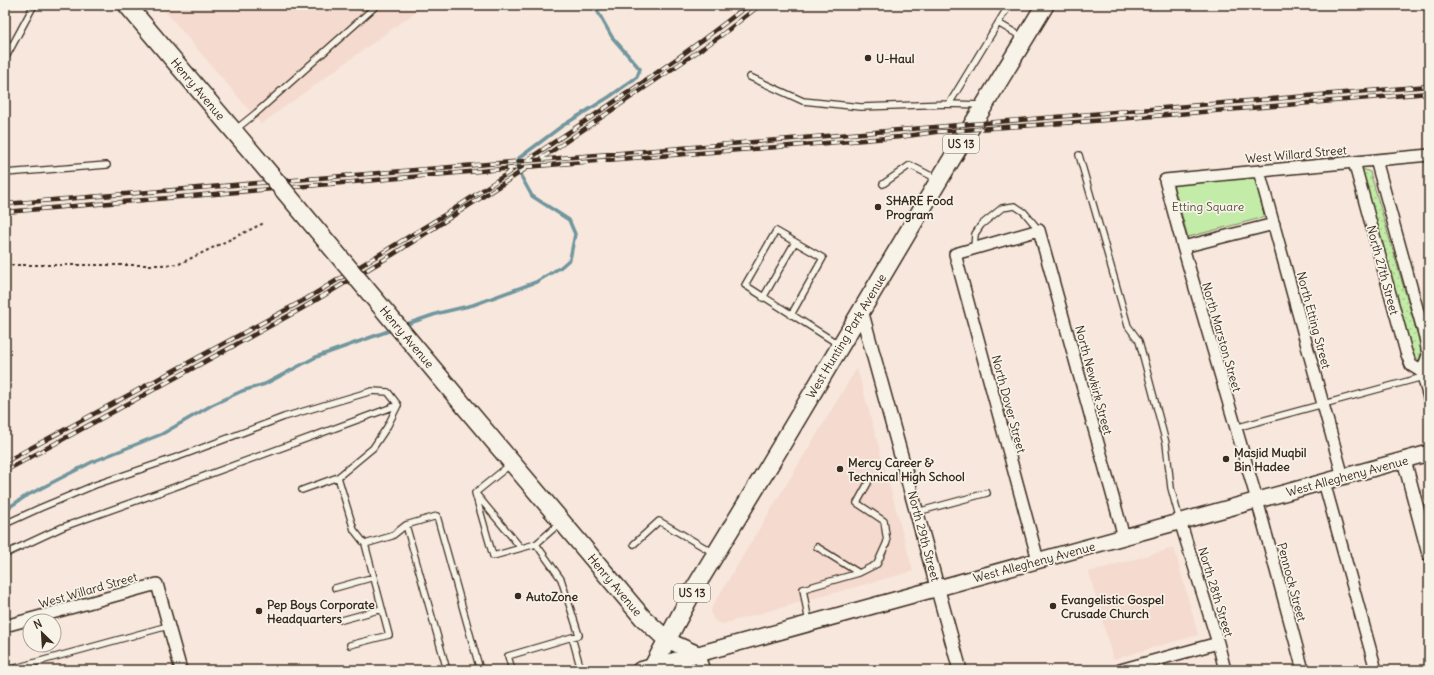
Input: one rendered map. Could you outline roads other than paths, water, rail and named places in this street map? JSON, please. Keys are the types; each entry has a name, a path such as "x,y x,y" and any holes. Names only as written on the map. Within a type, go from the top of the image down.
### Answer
{"main road":[{"name":"Henry Avenue","path":"127,5 643,618 667,640 698,654"},
{"name":"West Hunting Park Avenue","path":"648,669 667,640 693,591 1042,7"},
{"name":"West Allegheny Avenue","path":"648,669 1429,453"}],"street":[{"name":"West Willard Street","path":"1165,180 1429,154"},
{"name":"North 27th Street","path":"1376,160 1425,337 1428,355 1422,374 1429,398"},
{"name":"North 27th Street","path":"1354,162 1406,352 1411,365 1422,374"},
{"name":"North Etting Street","path":"1259,171 1343,477"},
{"name":"North Marston Street","path":"1165,180 1235,428 1257,500"},
{"path":"1183,247 1274,224"},
{"path":"974,249 1039,230"},
{"name":"North Newkirk Street","path":"1039,230 1124,537"},
{"name":"North Dover Street","path":"974,249 955,254 1038,560"},
{"name":"North 29th Street","path":"861,310 960,670"},
{"path":"1404,460 1429,554"},
{"path":"1324,482 1376,670"},
{"name":"Pennock Street","path":"1257,500 1303,670"},
{"name":"North 28th Street","path":"1180,522 1225,670"},
{"name":"West Willard Street","path":"5,626 157,584 168,626"},
{"path":"168,626 180,670"},
{"path":"1120,670 1218,643"},
{"path":"698,654 704,670"}],"lane":[{"path":"5,58 34,5"},
{"path":"233,131 256,113 377,5"},
{"path":"949,104 1009,5"},
{"path":"998,23 1024,39"},
{"path":"750,77 803,101 861,107 949,104 984,105"},
{"path":"1079,155 1128,326 1139,341 1141,348 1166,443 1171,488 1180,522"},
{"path":"5,172 107,165"},
{"path":"883,184 910,165 939,180"},
{"path":"974,249 975,234 981,225 1002,208 1015,206 1024,212 1039,230"},
{"path":"791,315 823,258 776,231 745,285 763,298 840,345"},
{"path":"763,298 795,242"},
{"path":"1235,428 1323,404 1422,374"},
{"path":"5,524 95,485 183,455 284,417 372,391 388,392 398,405"},
{"path":"302,490 338,477 373,448 387,427 398,405"},
{"path":"5,554 63,527 398,405"},
{"path":"475,493 512,463"},
{"path":"338,477 354,530 365,544 389,635 350,645"},
{"path":"809,624 803,589 859,573 877,564 888,542 884,521 857,503 868,483"},
{"path":"475,493 521,548"},
{"path":"475,493 493,556 536,544 562,521"},
{"path":"917,512 987,493"},
{"path":"365,544 392,536 406,525 437,516 480,670"},
{"path":"634,544 659,521 716,554"},
{"path":"406,525 447,670"},
{"path":"512,670 508,656 579,635 561,579 536,544"},
{"path":"817,547 859,573"},
{"path":"335,588 374,576"},
{"path":"342,620 382,609"},
{"path":"8,670 168,626"},
{"path":"572,637 581,670"}],"waterway":[{"path":"404,325 439,313 473,305 536,282 561,267 570,259 575,234 569,220 532,196 517,169 519,158 562,126 609,97 637,77 640,69 612,37 594,5"},
{"path":"5,510 26,496 92,462 162,434 212,405 242,391 265,384 316,357 394,329"}],"railway":[{"path":"527,160 667,65 748,5"},
{"path":"542,158 719,37 760,5"},
{"path":"5,204 1429,86"},
{"path":"5,212 619,159 900,137 935,132 1106,120 1429,93"},
{"path":"5,471 301,309 392,255 527,168"},
{"path":"5,462 306,299 451,211 514,169"}],"place":[{"name":"U-Haul","path":"868,58"},
{"name":"SHARE Food Program","path":"878,207"},
{"name":"Masjid Muqbil Bin Hadee","path":"1226,459"},
{"name":"Mercy Career & Technical High School","path":"840,469"},
{"name":"AutoZone","path":"518,596"},
{"name":"Evangelistic Gospel Crusade Church","path":"1053,606"},
{"name":"Pep Boys Corporate Headquarters","path":"259,611"}],"park label":[{"name":"Etting Square","path":"1208,206"}]}
